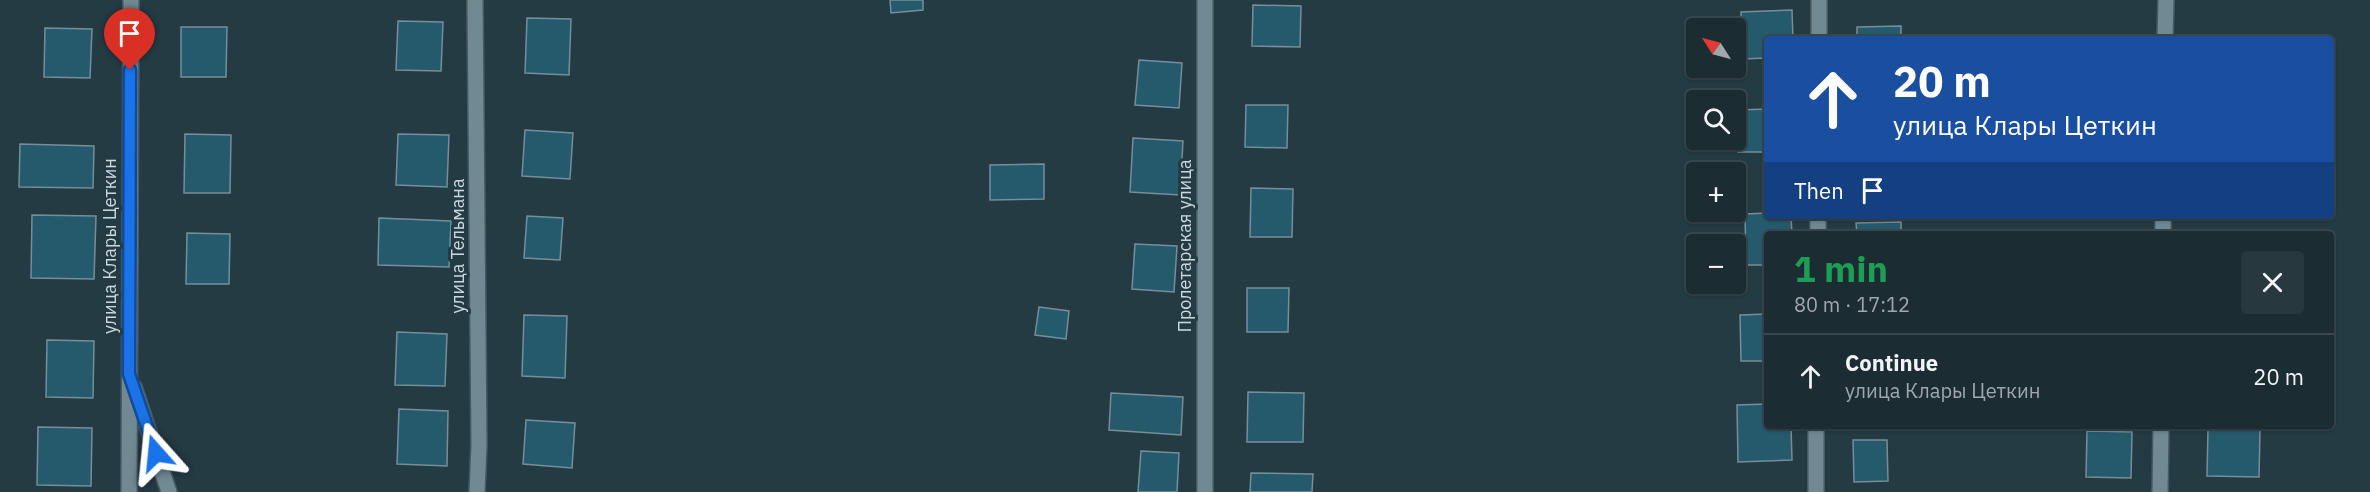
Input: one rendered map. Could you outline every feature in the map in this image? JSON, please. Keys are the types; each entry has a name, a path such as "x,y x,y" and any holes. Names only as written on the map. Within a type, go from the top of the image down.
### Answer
{"street":[{"name":"улица Клары Цеткин","path":"129,492 131,0"},
{"name":"улица Тельмана","path":"475,0 479,445 477,492"},
{"name":"Пролетарская улица","path":"1204,492 1205,0"},
{"path":"1819,0 1819,36"},
{"path":"2165,36 2166,0"},
{"path":"129,374 169,492"},
{"path":"1816,429 1816,492"},
{"path":"2160,492 2161,429"}],"building":[{"path":"890,0 923,0 923,10 891,13"},
{"path":"1253,5 1301,6 1300,47 1252,46"},
{"path":"1792,10 1793,36 1764,36 1764,58 1746,59 1746,18 1741,18 1741,12"},
{"path":"527,18 571,19 569,75 525,73"},
{"path":"398,21 443,22 441,71 396,70"},
{"path":"1901,26 1901,36 1857,36 1857,27"},
{"path":"181,27 227,27 226,77 181,77"},
{"path":"45,28 92,29 90,78 44,77"},
{"path":"1139,60 1182,63 1179,108 1135,105"},
{"path":"1246,105 1288,105 1287,148 1245,147"},
{"path":"1764,109 1764,152 1738,152 1738,150 1746,150 1746,110"},
{"path":"525,130 573,133 570,179 522,176"},
{"path":"185,134 231,135 230,193 184,193"},
{"path":"398,134 449,135 447,187 396,185"},
{"path":"1133,138 1183,141 1180,195 1130,192"},
{"path":"20,144 94,146 93,188 19,187"},
{"path":"1044,164 1044,199 990,200 990,165"},
{"path":"1251,188 1293,189 1292,237 1250,237"},
{"path":"1764,213 1764,219 1791,219 1792,231 1764,231 1764,265 1746,265 1746,214"},
{"path":"32,215 96,216 94,279 31,278"},
{"path":"527,216 563,218 560,260 524,258"},
{"path":"379,218 451,221 449,267 378,265"},
{"path":"1901,222 1901,231 1857,231 1856,223"},
{"path":"187,233 230,234 229,284 186,284"},
{"path":"1135,244 1177,246 1174,292 1132,289"},
{"path":"1247,288 1289,288 1288,332 1247,332"},
{"path":"1039,307 1069,311 1066,339 1035,335"},
{"path":"1764,314 1764,361 1741,361 1740,315"},
{"path":"524,315 567,316 565,378 522,376"},
{"path":"397,332 447,334 445,386 395,385"},
{"path":"47,340 94,341 93,398 46,397"},
{"path":"1248,392 1304,393 1303,442 1247,442"},
{"path":"1111,393 1183,397 1181,435 1109,430"},
{"path":"1764,404 1764,429 1791,429 1792,460 1738,462 1737,405"},
{"path":"399,409 448,411 447,466 397,464"},
{"path":"526,420 575,423 572,468 523,464"},
{"path":"38,427 92,428 91,486 37,485"},
{"path":"2208,429 2260,429 2259,477 2207,476"},
{"path":"2087,431 2132,432 2131,478 2086,477"},
{"path":"1853,440 1887,440 1888,481 1854,482"},
{"path":"1141,451 1179,453 1177,492 1138,492"},
{"path":"1251,473 1313,474 1312,492 1250,492"}],"route":[{"path":"130,70 129,374 156,453"}]}
